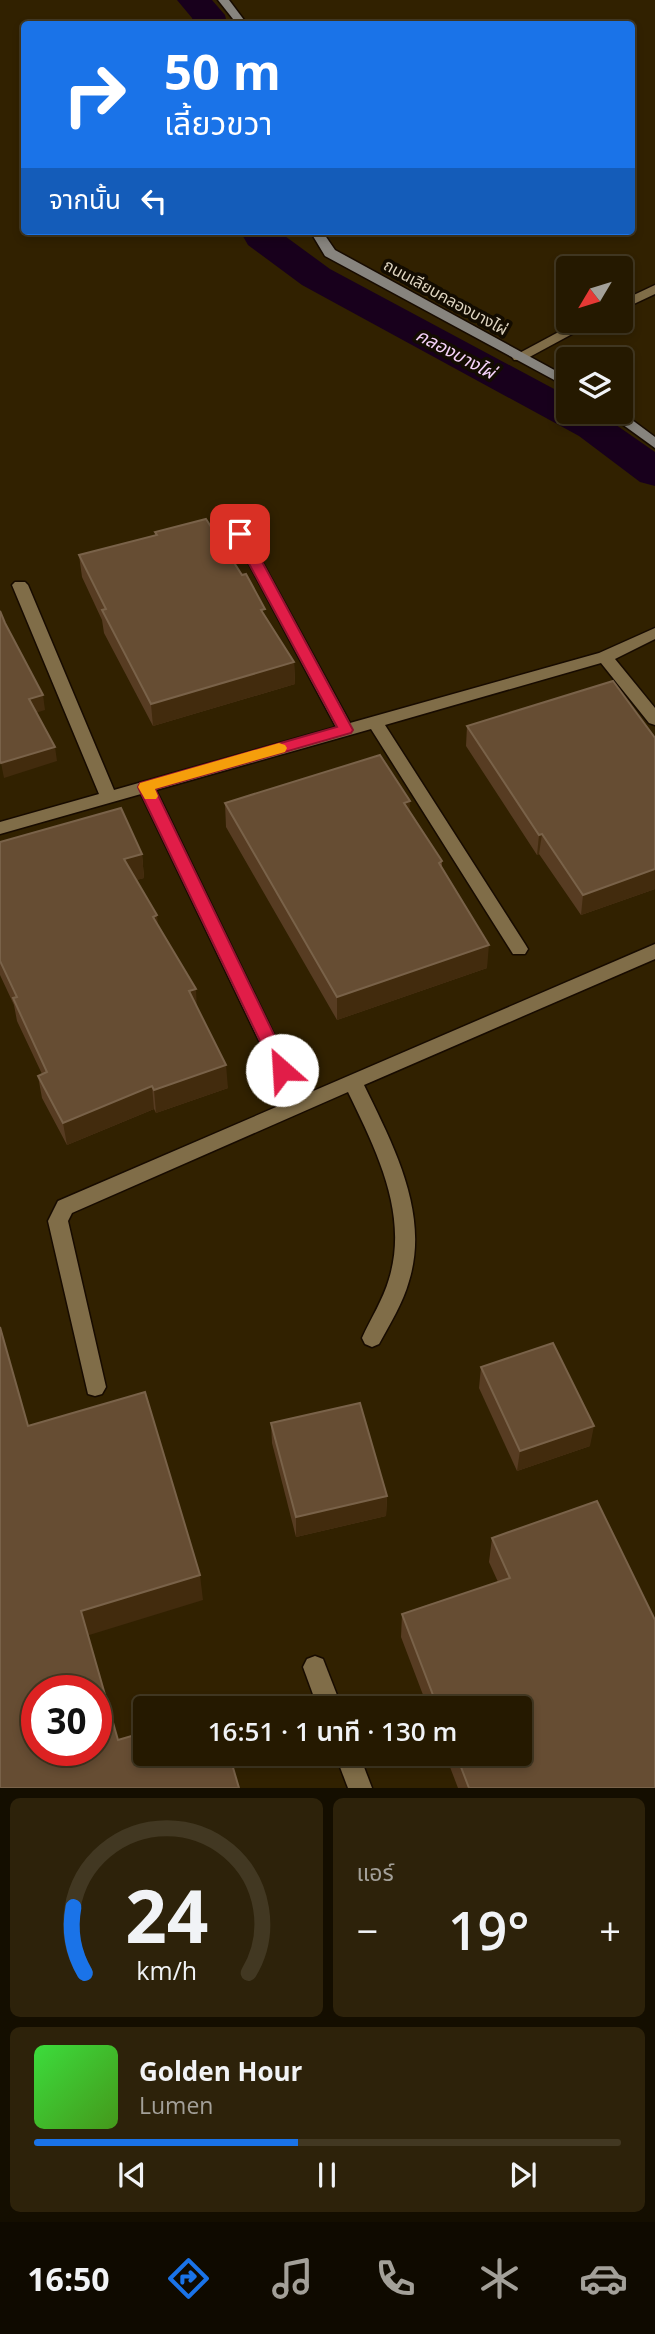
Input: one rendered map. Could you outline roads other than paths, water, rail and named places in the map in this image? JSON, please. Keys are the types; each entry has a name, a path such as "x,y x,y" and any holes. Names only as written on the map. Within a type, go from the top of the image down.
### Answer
{"street":[{"path":"223,0 240,21"},
{"name":"ถนนเลียบคลองบางไผ่","path":"319,235 330,253 556,377"},
{"path":"634,300 655,289"},
{"path":"519,357 566,333"},
{"path":"628,424 655,444"},
{"path":"240,534 346,730"},
{"path":"20,585 109,797"},
{"path":"0,828 605,657 655,634"},
{"path":"605,657 655,719"},
{"path":"374,721 519,949"},
{"path":"146,787 282,1070"},
{"path":"95,1387 58,1221 65,1207 655,951"},
{"path":"353,1082 395,1174 408,1238 401,1277 372,1338"},
{"path":"315,1667 326,1696"},
{"path":"352,1766 360,1788"}],"waterway":[{"name":"คลองบางไผ่","path":"193,0 208,15 209,21"},
{"name":"คลองบางไผ่","path":"260,235 316,277 594,427 655,473"}]}
